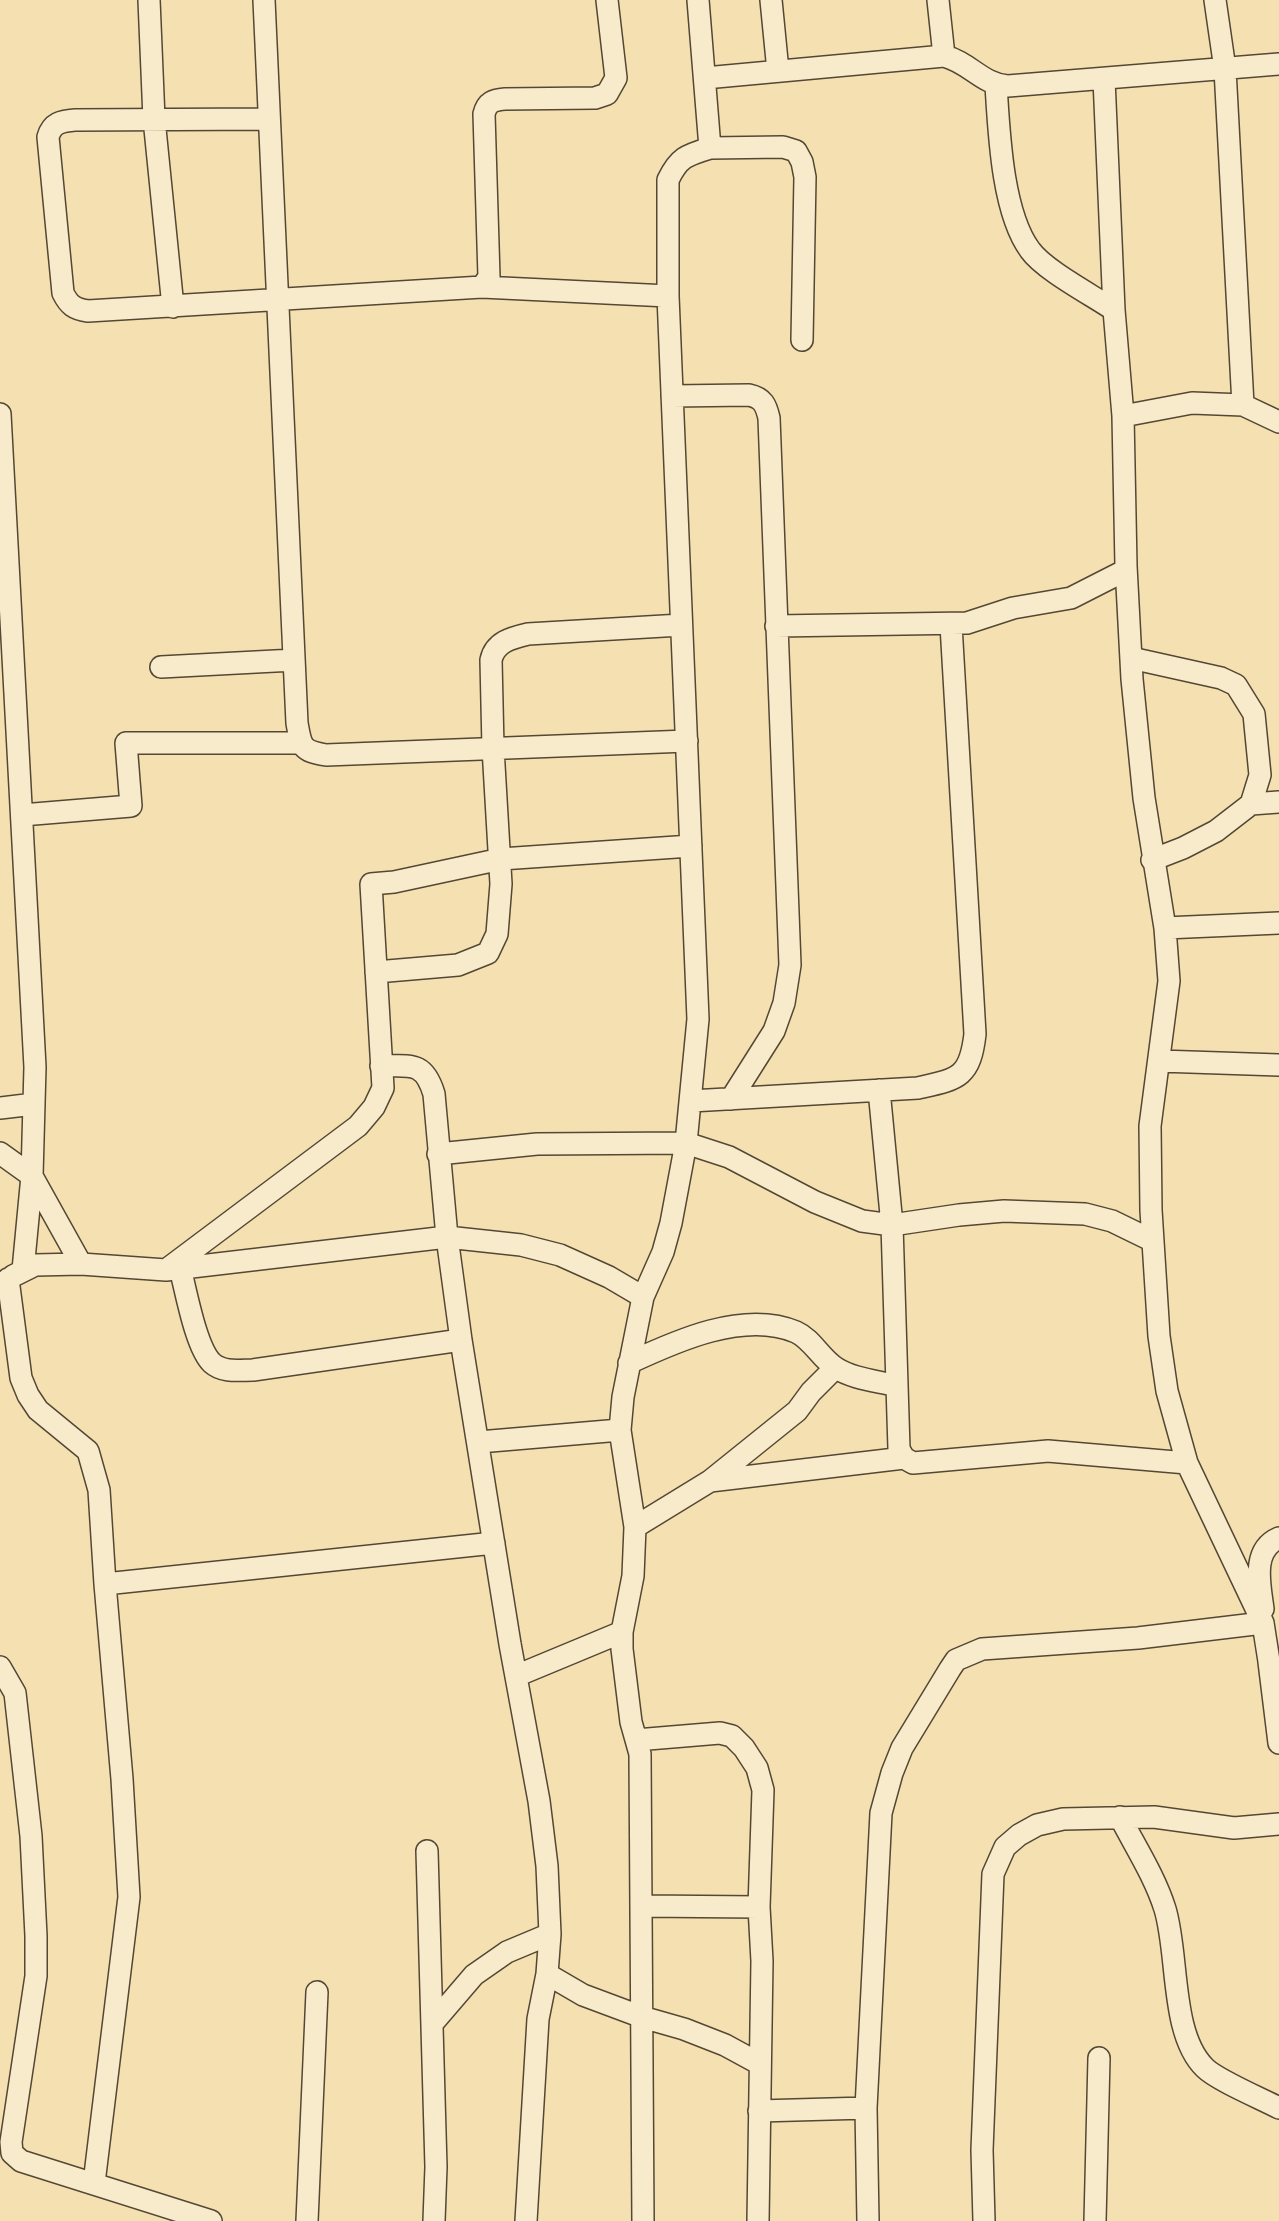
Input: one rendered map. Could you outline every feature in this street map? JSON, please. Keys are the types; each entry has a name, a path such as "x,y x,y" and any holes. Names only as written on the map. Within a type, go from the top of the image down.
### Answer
{"street":[{"path":"149,0 154,119 172,307"},
{"path":"264,0 276,301 297,723 301,743 309,753 326,756 687,741"},
{"path":"482,287 488,277 484,114 486,106 494,100 595,98 607,94 616,78 607,0"},
{"path":"698,0 710,148"},
{"path":"772,0 778,71"},
{"path":"938,0 944,56"},
{"path":"1215,0 1225,69 1243,405"},
{"path":"705,78 944,56 957,59 986,81 996,85 1104,79 1279,64"},
{"path":"1104,79 1114,310 1123,416 1126,570 1131,658 1144,798 1152,860 1165,928 1169,981 1150,1126 1153,1241 1159,1336 1167,1391 1187,1462 1263,1623 1279,1743"},
{"path":"996,85 999,134 1005,180 1020,234 1030,251 1048,266 1114,310"},
{"path":"269,119 75,120 60,121 50,128 48,137 60,264 63,293 68,303 77,310 88,311 482,287 668,296"},
{"path":"644,2221 640,1754 630,1722 624,1677 622,1632 633,1576 635,1527 620,1430 629,1362 643,1298 663,1252 686,1144 698,1019 668,296 668,180 676,165 686,156 710,148 783,147 796,151 802,162 805,177 802,340"},
{"path":"672,396 759,397 766,405 769,418 790,965 784,1003 774,1031 731,1099"},
{"path":"1123,416 1192,404 1243,405 1279,422"},
{"path":"0,414 8,706 22,815 35,1067 32,1176 10,1277 21,1378 28,1395 38,1410 88,1452 93,1463 99,1490 122,1779 129,1897 94,2183"},
{"path":"776,626 854,626 919,622 951,625 967,623 1013,608 1071,598 1126,570"},
{"path":"376,972 458,965 488,953 498,934 501,859 493,748 491,660 493,651 499,645 528,634 681,625"},
{"path":"691,1101 918,1088 950,1081 965,1071 973,1052 975,1034 951,625"},
{"path":"1131,658 1221,678 1236,685 1254,714 1260,775 1251,804"},
{"path":"161,667 294,660"},
{"path":"22,815 131,806 126,743 301,743"},
{"path":"1152,860 1183,848 1216,831 1251,804 1279,802"},
{"path":"173,1269 358,1126 374,1107 383,1088 371,884 394,882 501,859 691,846"},
{"path":"1165,928 1279,923"},
{"path":"1160,1061 1279,1064"},
{"path":"381,1066 414,1066 424,1072 434,1094 447,1237 461,1340 516,1676 540,1801 547,1866 550,1934 547,1974 538,2019 531,2109 526,2221"},
{"path":"879,1090 892,1226 900,1449 904,1458"},
{"path":"0,1108 34,1104"},
{"path":"438,1154 537,1144 686,1144 729,1157 815,1202 862,1221 892,1226 977,1213 1004,1211 1085,1214 1112,1220 1153,1241"},
{"path":"0,1153 32,1176 81,1264"},
{"path":"10,1277 35,1265 81,1264 173,1269 447,1237 521,1245 560,1255 609,1277 643,1298"},
{"path":"173,1269 201,1348 212,1364 227,1370 253,1370 461,1340"},
{"path":"629,1362 682,1338 747,1326 776,1326 798,1333 835,1368 897,1386"},
{"path":"635,1527 710,1481 797,1411 811,1392 835,1368"},
{"path":"479,1442 620,1430"},
{"path":"710,1481 904,1458 913,1463 1048,1451 1187,1462"},
{"path":"1270,1674 1259,1576 1262,1554 1271,1541 1279,1538"},
{"path":"105,1584 494,1543"},
{"path":"868,2221 866,2108 881,1813 892,1772 902,1748 956,1660 968,1653 982,1649 1138,1638 1263,1623"},
{"path":"516,1676 622,1632"},
{"path":"0,1668 15,1693 31,1836 36,1936 36,1976 11,2142 12,2153 21,2161 211,2221"},
{"path":"636,1740 720,1733 732,1736 744,1748 756,1768 763,1790 759,1907 762,1961 758,2221"},
{"path":"1120,1817 1165,1908 1173,1943 1184,2028 1194,2055 1206,2070 1279,2108"},
{"path":"984,2221 982,2150 992,1874 1005,1847 1019,1835 1037,1825 1063,1819 1154,1817 1234,1828 1279,1824"},
{"path":"428,1851 436,2167 434,2221"},
{"path":"641,1906 759,1907"},
{"path":"432,2024 474,1975 507,1952 550,1934"},
{"path":"547,1974 583,1994 642,2017 684,2028 760,2064"},
{"path":"307,2221 317,1992"},
{"path":"1094,2221 1099,2058"},
{"path":"759,2111 866,2108"}]}
